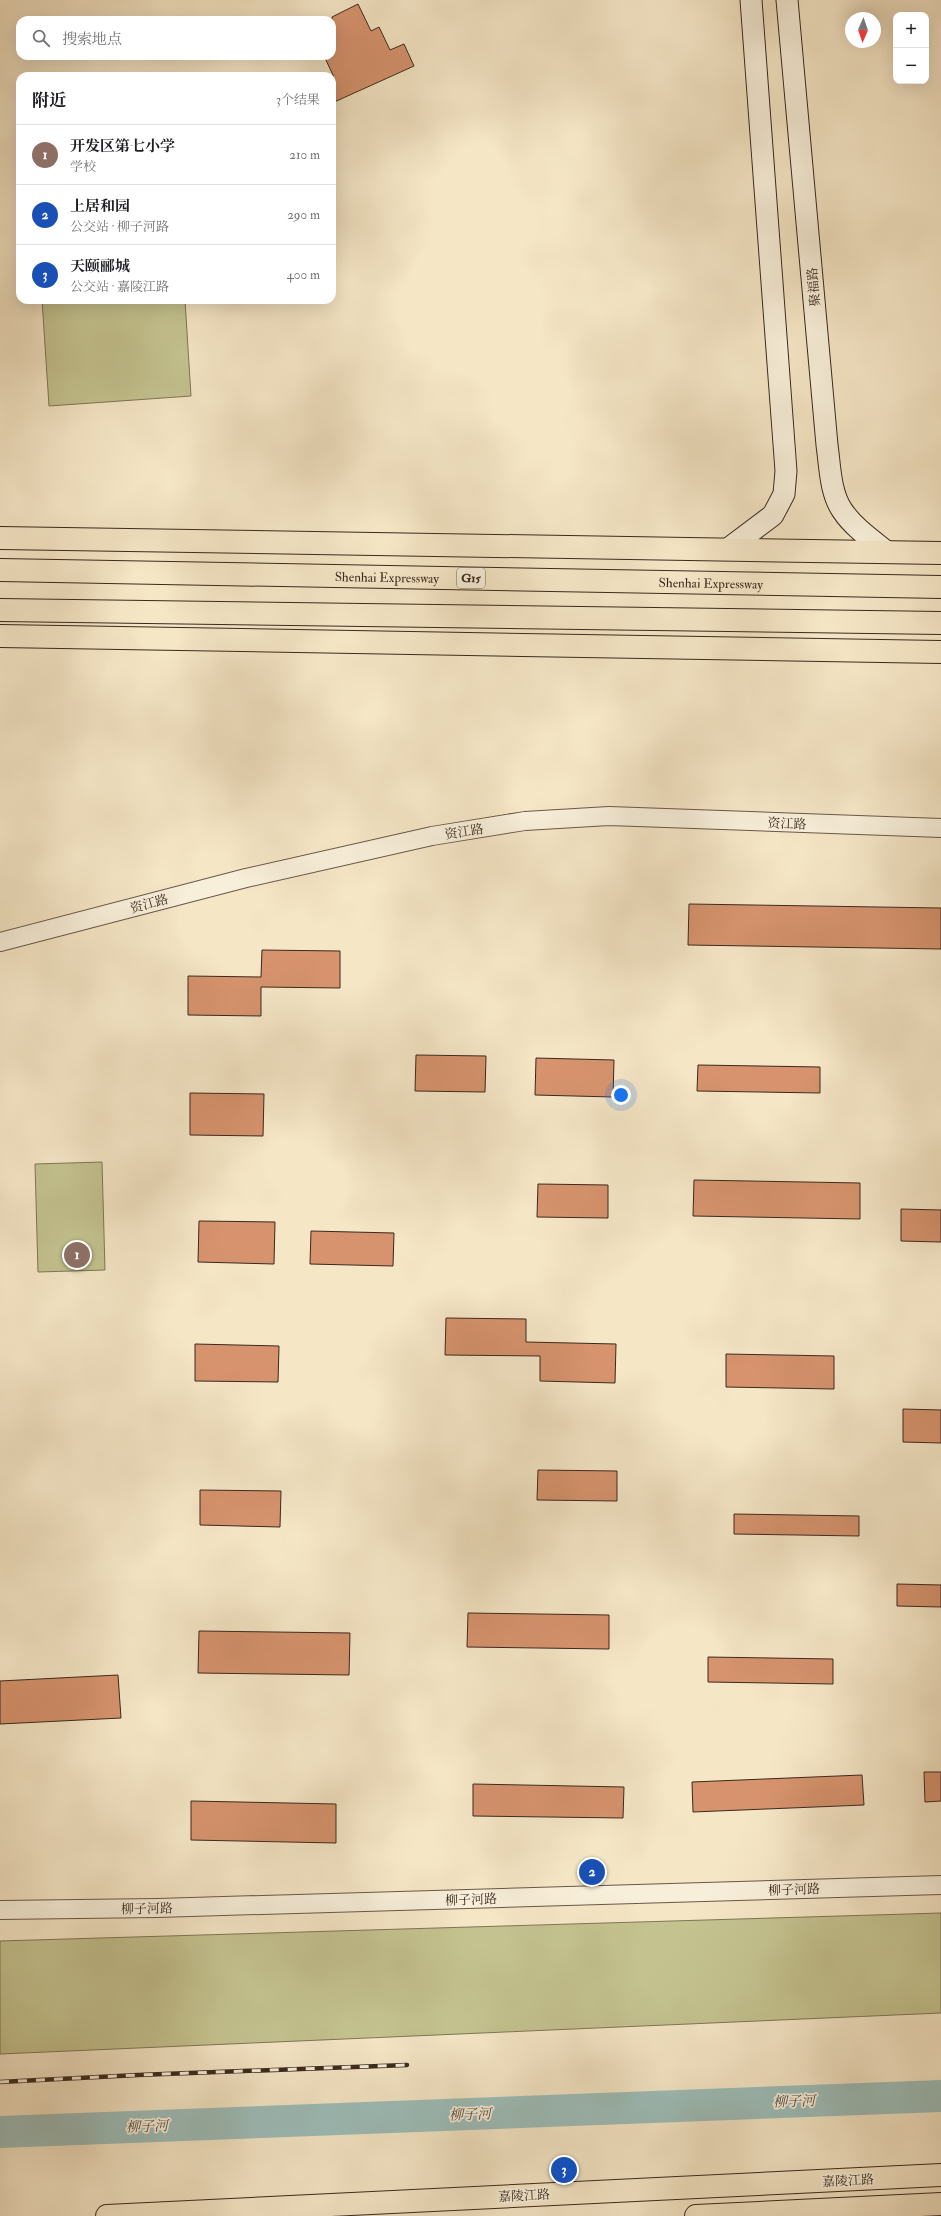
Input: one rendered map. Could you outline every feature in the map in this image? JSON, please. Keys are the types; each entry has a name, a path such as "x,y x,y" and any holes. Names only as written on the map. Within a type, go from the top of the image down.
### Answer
{"main road":[{"path":"728,549 773,515 784,494 786,471 751,0"},
{"name":"聚福路","path":"787,0 826,445 833,487 842,510 859,529 887,552"},
{"path":"0,538 941,553"},
{"name":"Shenhai Expressway","path":"0,570 941,587"},
{"path":"0,610 941,623"},
{"path":"0,636 941,652"},
{"name":"嘉陵江路","path":"107,2216 941,2175"},
{"path":"696,2216 941,2204"}],"street":[{"name":"资江路","path":"0,942 253,876 432,836 525,821 609,816 941,828"},
{"name":"柳子河路","path":"0,1910 166,1908 941,1885"}],"shaded area":[{"path":"42,304 185,304 191,396 49,406"},
{"path":"102,1162 105,1270 38,1272 35,1164"},
{"path":"941,1913 941,2013 0,2054 0,1941"}],"building":[{"path":"358,4 371,31 379,27 390,50 404,44 414,66 336,101 336,72 332,72 326,60 336,60 336,16 334,16"},
{"path":"689,904 941,908 941,949 688,945"},
{"path":"262,950 340,951 340,988 261,987 261,1016 188,1015 188,976 261,977"},
{"path":"416,1055 486,1056 485,1092 415,1091"},
{"path":"536,1058 614,1060 613,1097 535,1095"},
{"path":"698,1065 820,1067 820,1093 697,1091"},
{"path":"190,1093 264,1094 263,1136 190,1135"},
{"path":"694,1180 860,1183 860,1219 693,1216"},
{"path":"538,1184 608,1185 608,1218 537,1217"},
{"path":"901,1209 941,1210 941,1242 901,1241"},
{"path":"199,1221 275,1222 274,1264 198,1262"},
{"path":"311,1231 394,1233 393,1266 310,1264"},
{"path":"446,1318 526,1319 526,1342 616,1344 615,1383 540,1381 540,1356 445,1355"},
{"path":"195,1344 279,1346 278,1382 195,1381"},
{"path":"726,1354 834,1356 834,1389 726,1387"},
{"path":"903,1409 941,1410 941,1443 903,1442"},
{"path":"538,1470 617,1471 617,1501 537,1500"},
{"path":"200,1490 281,1491 280,1527 200,1525"},
{"path":"734,1514 859,1516 859,1536 734,1534"},
{"path":"897,1584 941,1585 941,1607 897,1606"},
{"path":"468,1613 609,1615 609,1649 467,1647"},
{"path":"199,1631 350,1633 349,1675 198,1673"},
{"path":"708,1657 833,1659 833,1684 708,1682"},
{"path":"118,1675 121,1718 0,1724 0,1681"},
{"path":"924,1772 941,1772 941,1801 925,1802"},
{"path":"862,1775 864,1805 693,1812 692,1782"},
{"path":"473,1784 624,1787 623,1818 473,1816"},
{"path":"191,1801 336,1804 336,1843 191,1840"}],"waterway":[{"name":"柳子河","path":"0,2132 941,2096"}],"railway":[{"path":"0,2082 138,2075 407,2065"}],"place":[{"name":"开发区第七小学","path":"77,1255"},
{"name":"上居和园","path":"592,1872"},
{"name":"天颐郦城","path":"564,2170"}]}
